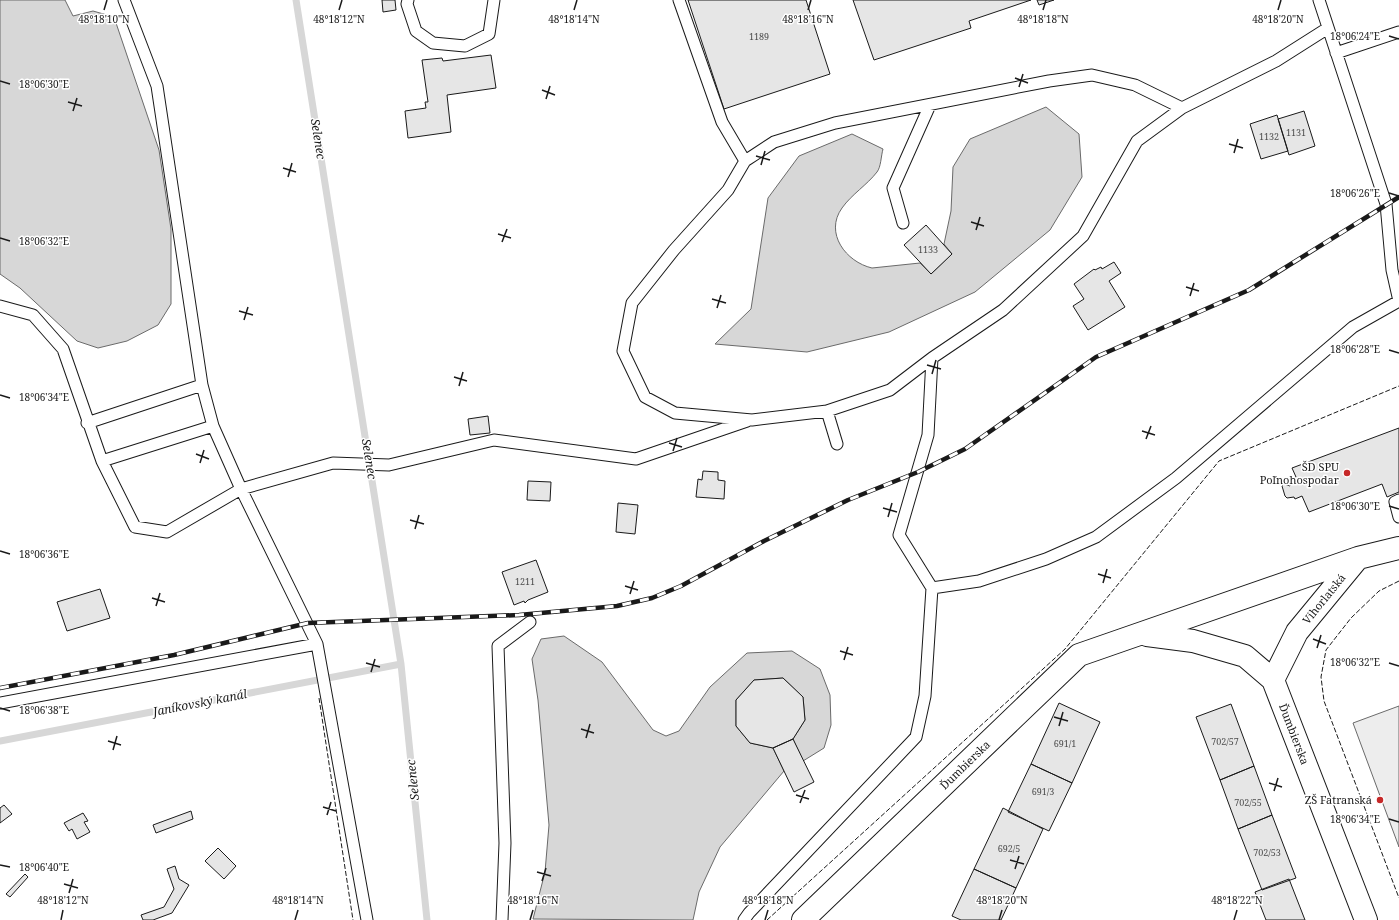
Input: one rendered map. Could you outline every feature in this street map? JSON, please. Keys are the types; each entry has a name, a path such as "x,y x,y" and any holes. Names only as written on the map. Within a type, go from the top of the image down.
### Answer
{"street":[{"path":"1358,558 1399,548"},
{"name":"Ďumbierska","path":"802,920 1079,656 1358,558"},
{"name":"Vihorlatská","path":"1273,680 1297,632 1358,558"},
{"name":"Ďumbierska","path":"1142,634 1193,641 1245,656 1273,680 1366,920"}],"lane":[{"path":"124,0 157,86 202,385 213,426 241,489 317,644 367,920"},
{"path":"408,0 407,4 416,31 433,43 465,46 489,34 494,0"},
{"path":"679,0 722,122 745,161"},
{"path":"932,588 979,581 1046,559 1096,537 1176,478 1353,327 1399,301 1392,270 1386,204 1319,0"},
{"path":"1182,108 1135,85 1092,75 1049,81 836,123 774,142 745,161 728,190 674,250 632,303 623,351 645,397 675,414 752,420 826,411 890,390 932,358 1003,310 1083,236 1137,141 1182,108 1276,61 1328,28"},
{"path":"1336,53 1399,32"},
{"path":"903,223 893,188 930,104"},
{"path":"0,306 33,316 63,349 87,423 102,462 135,527 167,532 241,489 333,463 389,465 494,440 636,459 752,420"},
{"path":"744,920 916,737 925,696 932,588 899,535 928,435 932,358"},
{"path":"87,423 202,385"},
{"path":"826,411 837,444"},
{"path":"102,462 213,426"},
{"path":"1399,500 1395,502 1399,517"},
{"path":"502,920 505,843 498,646 530,622"},
{"path":"0,703 317,644"}],"shaded area":[{"path":"0,0 65,0 73,16 93,11 114,17 159,150 171,229 171,304 158,325 127,341 98,348 77,341 20,288 0,274"},
{"path":"1046,107 1079,134 1082,177 1050,230 975,292 889,332 807,352 715,344 751,309 768,198 799,156 852,134 883,149 877,172 850,198 842,208 837,218 835,227 840,245 854,260 872,268 920,263 931,274 952,254 944,244 951,211 953,167 970,139"},
{"path":"564,636 602,662 653,730 666,736 679,731 710,687 747,653 792,651 820,669 830,695 831,725 824,748 803,761 793,739 805,720 803,697 783,678 754,680 736,700 736,726 750,743 773,748 784,771 720,847 699,892 693,920 533,919 545,872 549,825 538,700 532,659 541,639"},
{"path":"1399,706 1399,847 1353,723"}],"building":[{"path":"382,0 395,0 396,10 383,12"},
{"path":"688,0 806,0 830,74 724,109"},
{"path":"853,0 1031,0 969,21 971,28 874,60"},
{"path":"1037,0 1054,0 1039,5"},
{"path":"491,55 496,88 447,95 451,132 408,138 405,111 426,108 425,102 428,102 422,60 442,58 443,61"},
{"path":"1304,111 1315,146 1289,155 1278,119"},
{"path":"1277,115 1288,151 1261,159 1250,124"},
{"path":"926,225 952,254 931,274 904,245"},
{"path":"1114,262 1121,273 1109,281 1125,307 1088,330 1073,306 1084,299 1074,284 1094,269 1095,270 1101,267 1102,269"},
{"path":"488,416 490,433 470,435 468,419"},
{"name":"ŠD SPU Poľnohospodar","path":"1399,428 1399,492 1387,497 1382,484 1309,512 1302,496 1295,499 1294,497 1287,498 1285,496 1282,486 1284,484 1290,486 1288,480 1296,477 1292,468"},
{"path":"703,471 718,472 718,480 725,481 724,499 696,497 698,479 702,480"},
{"path":"528,481 551,482 550,501 527,500"},
{"path":"618,503 638,505 635,534 616,532"},
{"path":"536,560 548,592 528,600 525,603 524,601 514,605 502,572"},
{"path":"100,589 110,618 67,631 57,602"},
{"path":"783,678 803,697 805,720 793,739 773,748 750,743 736,726 736,700 754,680"},
{"path":"1059,703 1100,722 1072,783 1031,764"},
{"path":"1231,704 1254,766 1220,780 1196,717"},
{"path":"793,739 814,782 794,792 773,748"},
{"path":"1031,764 1072,783 1049,831 1008,812"},
{"path":"1254,766 1272,815 1238,829 1220,780"},
{"path":"4,805 12,814 0,823 0,808"},
{"path":"1003,808 1043,829 1016,888 974,869"},
{"path":"191,811 193,819 156,833 153,825"},
{"path":"83,813 88,821 84,822 90,832 77,839 72,829 69,831 64,823"},
{"path":"1272,815 1296,878 1262,890 1238,829"},
{"path":"218,848 236,866 224,879 205,861"},
{"path":"175,866 179,879 189,885 172,913 153,920 143,920 141,915 164,907 174,889 167,869"},
{"path":"974,869 1016,888 1001,920 961,920 952,916"},
{"path":"25,874 28,877 10,897 6,894"},
{"path":"1289,879 1305,920 1266,920 1255,892"}],"waterway":[{"name":"Selenec","path":"296,0 401,664 427,920"},
{"name":"Janíkovský kanál","path":"0,741 401,664"}],"railway":[{"path":"0,688 174,655 308,623 519,615 617,606 652,598 681,586 764,541 848,500 918,472 965,449 1096,357 1249,290 1399,197"}],"fence":[{"path":"767,920 1065,649 1219,461 1399,386"},
{"path":"1399,581 1379,591 1351,618 1326,650 1321,677 1324,701 1399,898"},
{"path":"319,698 353,920"}],"place":[{"name":"ŠD SPU Poľnohospodar","path":"1347,473"},
{"name":"ZŠ Fatranská","path":"1380,800"}]}
